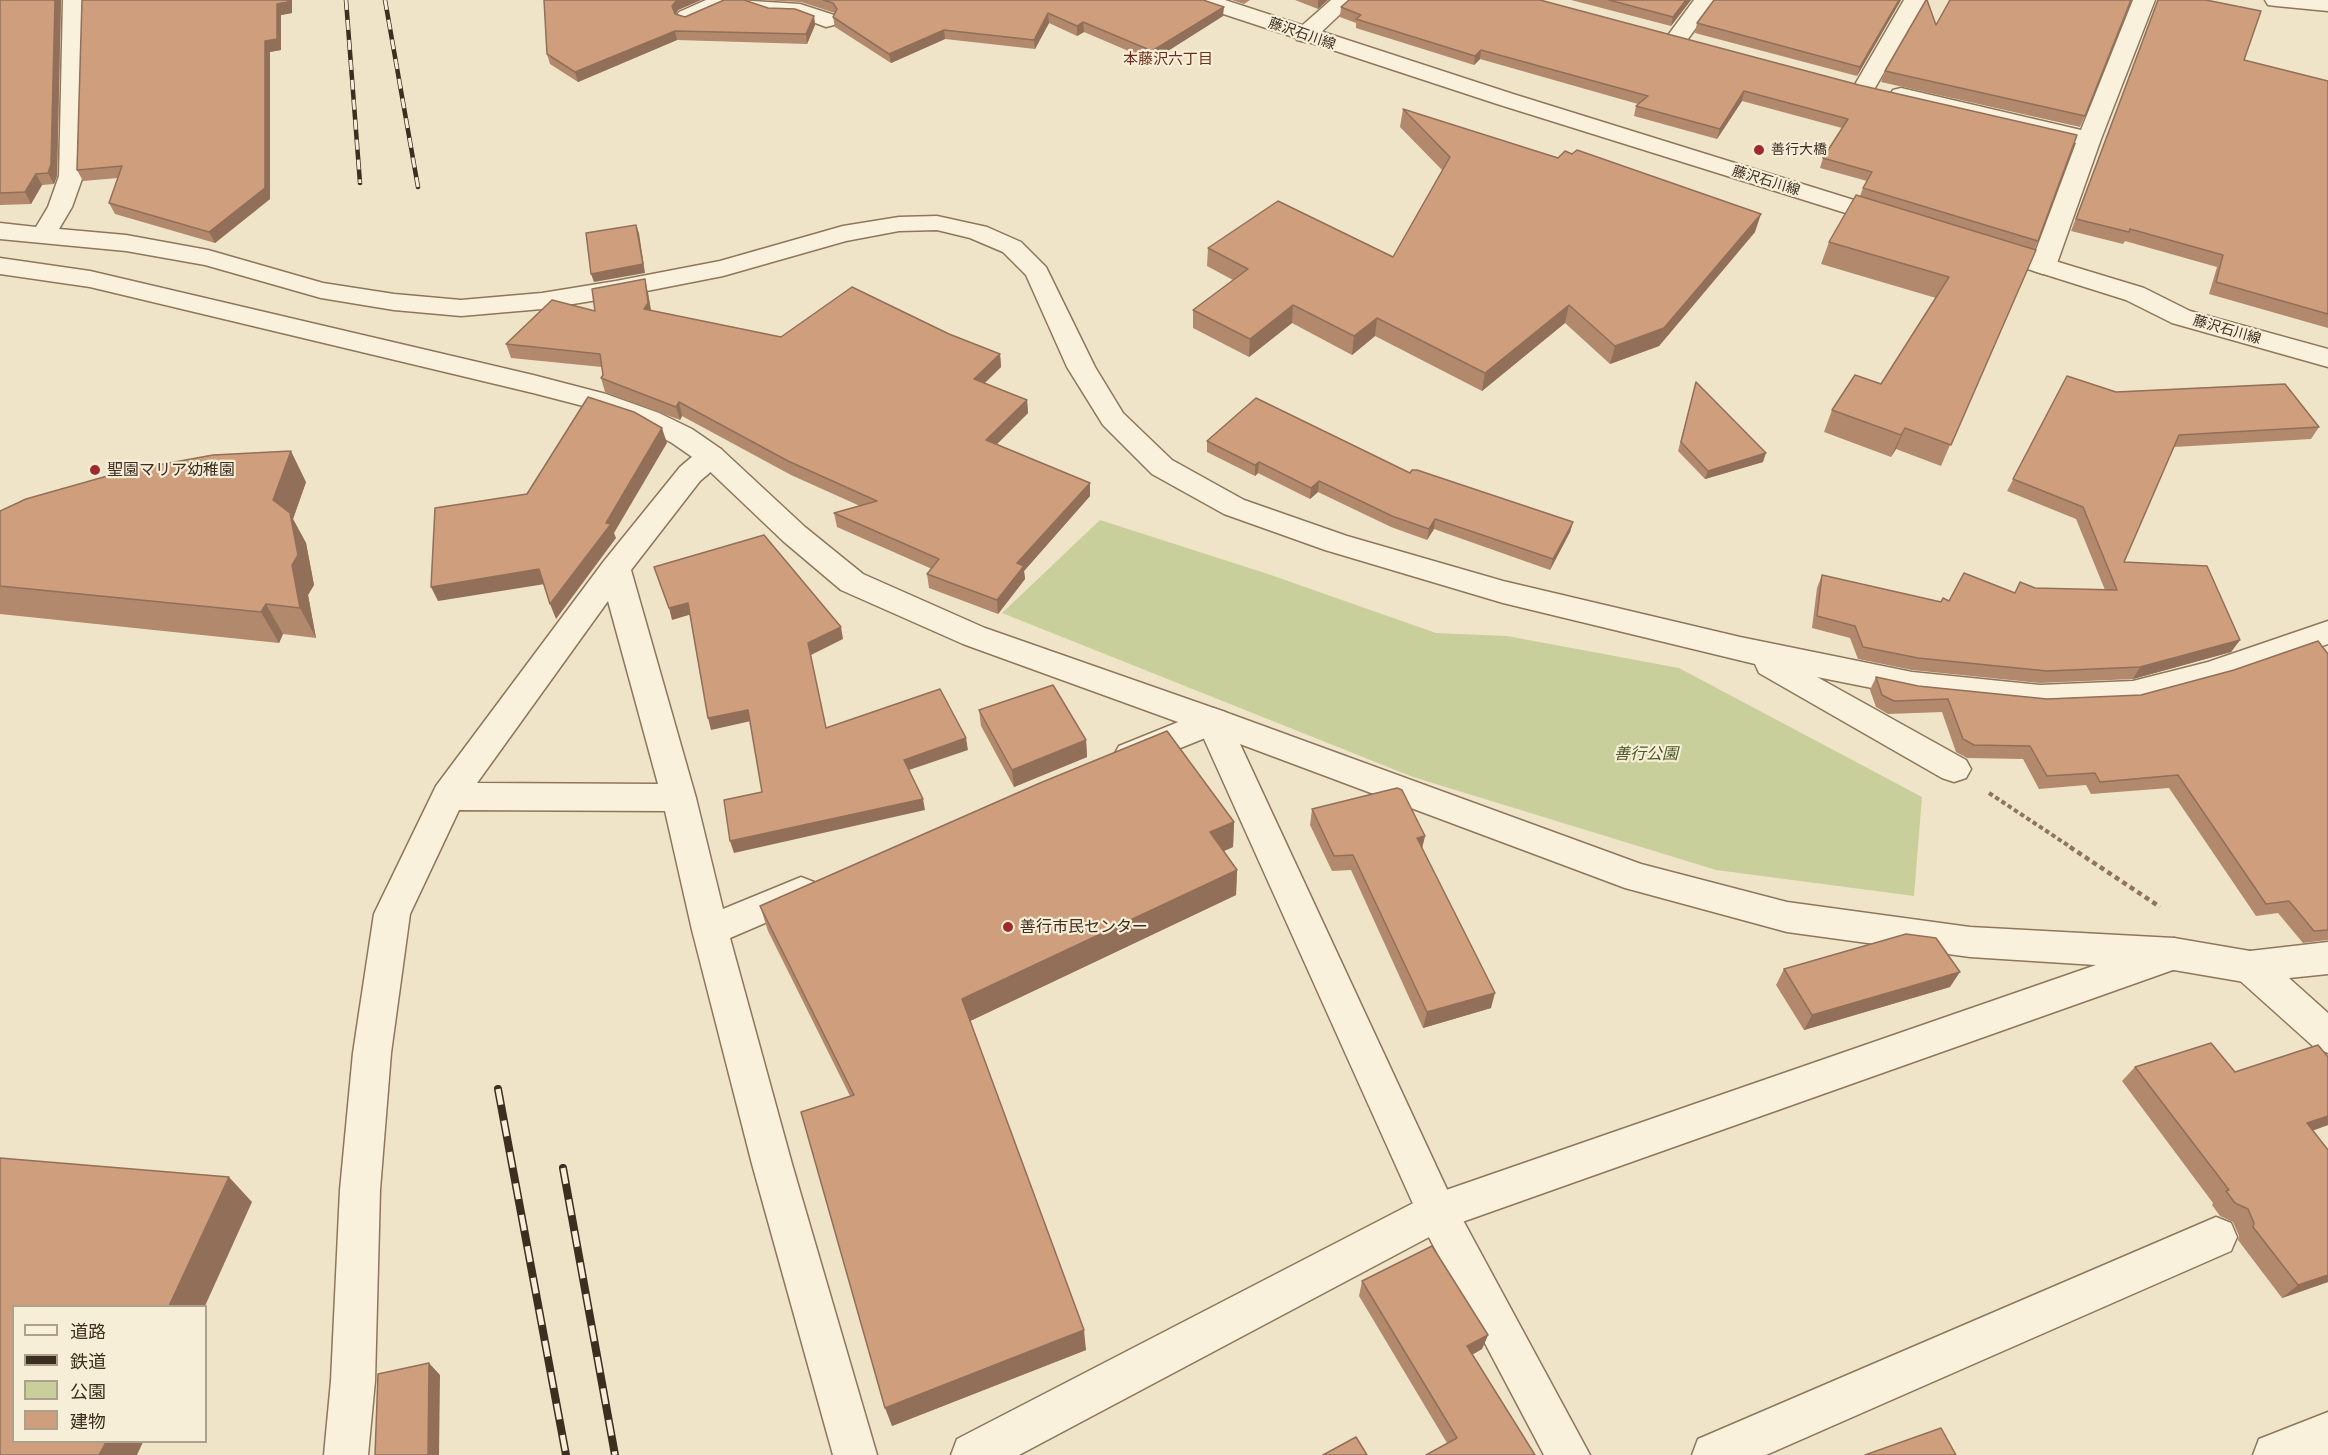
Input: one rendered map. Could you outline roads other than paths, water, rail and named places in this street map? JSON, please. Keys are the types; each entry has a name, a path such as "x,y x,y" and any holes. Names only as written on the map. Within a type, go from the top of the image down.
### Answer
{"street":[{"path":"44,234 60,207 71,176 74,0"},
{"path":"687,17 723,0"},
{"path":"747,0 778,10 800,10 826,20"},
{"name":"藤沢石川線","path":"1204,0 1305,35 1920,228"},
{"path":"1305,35 1344,0"},
{"path":"1699,44 1666,35 1705,0"},
{"path":"1864,88 1915,0"},
{"path":"2043,266 2089,139 2144,0"},
{"path":"2276,0 2328,6"},
{"path":"1842,82 2089,139"},
{"path":"0,231 126,243 208,258 321,290 394,302 460,308 542,301 616,289 723,268 843,234 899,224 937,223 978,232 1012,247 1037,272 1081,367 1113,420 1162,467 1234,507 1336,543 1503,592 1742,649 1912,684 2040,697 2133,693 2213,673 2328,632"},
{"name":"藤沢石川線","path":"1965,242 2135,294 2181,317 2328,358"},
{"path":"0,266 90,279 575,395 649,419 682,436 711,456 794,534 852,582 974,636 1213,721 1638,878 1786,917 1970,942 2174,954 2250,967 2328,958"},
{"path":"346,1455 353,1381 361,1179 372,1053 392,914 448,796 615,569 690,474 711,456"},
{"path":"615,569 679,798 710,930 772,1164 855,1455"},
{"path":"1742,649 1954,769"},
{"path":"1107,765 1213,721"},
{"path":"1213,721 1437,1212 1568,1455"},
{"path":"448,796 679,798"},
{"path":"710,930 831,880"},
{"path":"973,1455 1437,1212 2174,954"},
{"path":"2250,967 2328,1036"},
{"path":"1714,1455 2216,1237"},
{"path":"2275,1455 2328,1434"}],"railway":[{"path":"346,0 360,183"},
{"path":"385,0 418,187"},
{"path":"498,1089 566,1455"},
{"path":"563,1168 615,1455"}],"place":[{"name":"善行大橋","path":"1759,150"},
{"name":"聖園マリア幼稚園","path":"95,470"},
{"name":"善行市民センター","path":"1008,927"}],"district":[{"name":"本藤沢六丁目","path":"1168,60"}],"park label":[{"name":"善行公園","path":"1646,754"}]}
